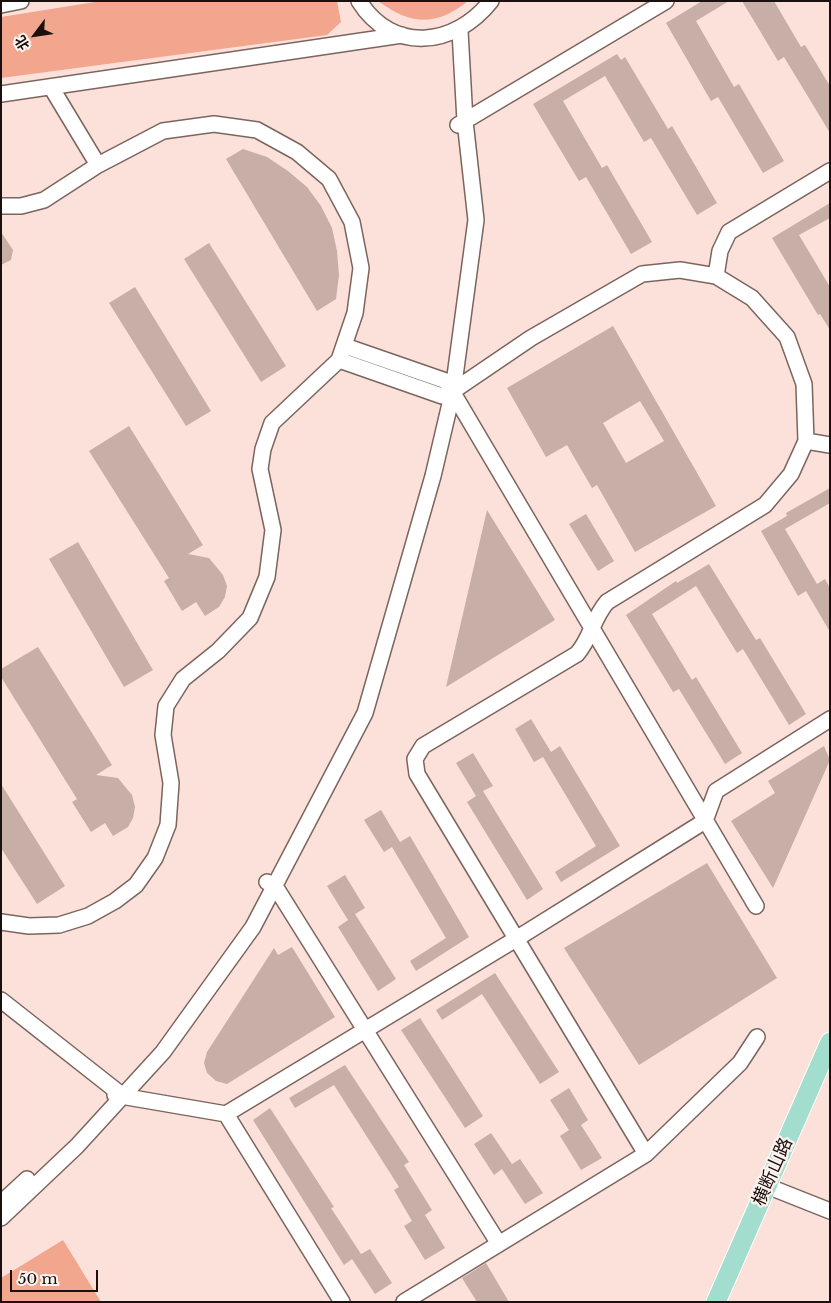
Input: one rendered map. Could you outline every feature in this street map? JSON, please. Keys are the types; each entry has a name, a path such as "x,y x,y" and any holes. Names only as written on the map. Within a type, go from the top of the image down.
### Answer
{"main road":[{"name":"横断山路","path":"716,1302 830,1042"}],"street":[{"path":"1,4 21,1"},
{"path":"359,1 365,11 382,26 402,36"},
{"path":"1,94 402,36 426,39 454,33 477,18 491,1"},
{"path":"462,123 666,1"},
{"path":"1,1218 77,1146 167,1029 246,920 271,884 356,707 447,389 467,220 462,123 454,33"},
{"path":"51,87 98,165"},
{"path":"1,206 21,206 44,200 98,165 163,131 214,124 257,130 297,152 329,179 352,222 361,268 355,313 342,353 272,423 263,449 260,469 272,530 267,577 250,618 218,651 183,679 166,706 163,736 171,783 169,816 168,825 155,858 136,884 114,901 88,916 60,925 29,926 1,922"},
{"path":"716,276 720,251 729,232 830,171"},
{"path":"447,389 642,274 680,270 716,276 752,298 787,337 804,384 806,441 791,474 765,505 607,602 598,612 585,645 577,654 423,746 415,759 417,774 646,1154"},
{"path":"342,353 447,389 756,906"},
{"path":"806,441 830,445"},
{"path":"1,1000 116,1093 226,1114 516,939 705,821 716,791 830,719"},
{"path":"271,884 499,1244"},
{"path":"404,1302 646,1154 740,1063 758,1038"},
{"path":"1,1203 116,1093"},
{"path":"226,1114 342,1302"},
{"path":"767,1186 830,1211"}],"shaded area":[{"path":"101,1 337,1 341,22 327,35 1,78 1,17"},
{"path":"378,1 468,1 445,15 423,20 401,15"},
{"path":"63,1240 101,1302 1,1302 1,1278"}],"building":[{"path":"702,1 729,1 696,21 734,87 739,84 784,161 763,173 718,97 711,101 666,23"},
{"path":"742,1 774,1 801,47 805,45 830,86 830,133 784,57 778,61"},
{"path":"617,54 621,60 625,57 668,129 672,126 717,203 697,215 651,138 644,142 605,76 563,101 602,168 607,165 652,242 631,254 586,177 579,181 533,104"},
{"path":"243,149 267,157 307,187 321,206 332,228 337,251 339,275 336,299 317,311 226,159"},
{"path":"830,203 830,218 799,235 830,287 830,330 820,314 818,315 772,238"},
{"path":"1,232 13,250 11,260 1,265"},
{"path":"209,243 286,366 261,382 184,259"},
{"path":"135,287 211,411 186,426 109,303"},
{"path":"613,326 716,506 635,552 597,485 592,488 567,445 546,457 507,388","holes":["640,401 664,441 626,463 603,423"]},
{"path":"129,426 203,545 188,554 209,558 223,575 227,586 225,597 219,607 205,616 196,602 182,611 164,581 169,578 89,451"},
{"path":"830,488 830,503 785,529 817,584 825,579 830,588 830,632 806,591 798,596 761,531 787,516 786,513"},
{"path":"487,510 555,620 446,687"},
{"path":"586,514 614,561 598,571 569,524"},
{"path":"78,542 153,670 124,687 49,559"},
{"path":"709,564 756,640 760,638 806,714 789,725 743,649 737,653 696,586 652,614 692,680 696,677 742,753 725,764 679,689 673,692 626,615 676,581 677,583"},
{"path":"38,647 112,765 96,775 118,778 132,795 135,807 133,818 128,827 113,836 105,823 91,832 72,802 77,799 1,677 1,669"},
{"path":"531,719 551,752 560,746 620,846 561,882 555,872 596,846 543,757 534,762 515,729"},
{"path":"824,746 830,760 773,888 731,821 775,793 768,781"},
{"path":"473,753 493,786 483,791 543,889 527,900 467,802 476,796 456,763"},
{"path":"1,784 65,886 37,904 1,848"},
{"path":"381,810 400,842 410,836 469,937 416,971 410,961 446,938 392,847 384,852 364,820"},
{"path":"707,863 777,978 639,1065 564,948"},
{"path":"345,875 365,908 355,914 396,979 378,991 338,927 348,920 327,886"},
{"path":"292,947 335,1017 227,1084 216,1081 207,1073 204,1063 207,1052 274,948 278,955"},
{"path":"495,973 559,1072 540,1084 482,994 442,1020 436,1010"},
{"path":"420,1018 483,1116 465,1128 401,1030"},
{"path":"345,1065 409,1162 404,1165 432,1210 425,1215 445,1248 425,1260 404,1226 412,1221 394,1190 399,1187 334,1085 295,1108 289,1098"},
{"path":"569,1088 588,1120 581,1125 602,1158 581,1170 560,1136 569,1130 550,1100"},
{"path":"270,1108 334,1207 331,1208 361,1254 370,1249 392,1283 375,1294 352,1259 344,1265 253,1120"},
{"path":"491,1133 512,1164 520,1159 543,1193 525,1204 502,1169 494,1175 474,1144"},
{"path":"486,1263 509,1302 477,1302 462,1278"}]}
